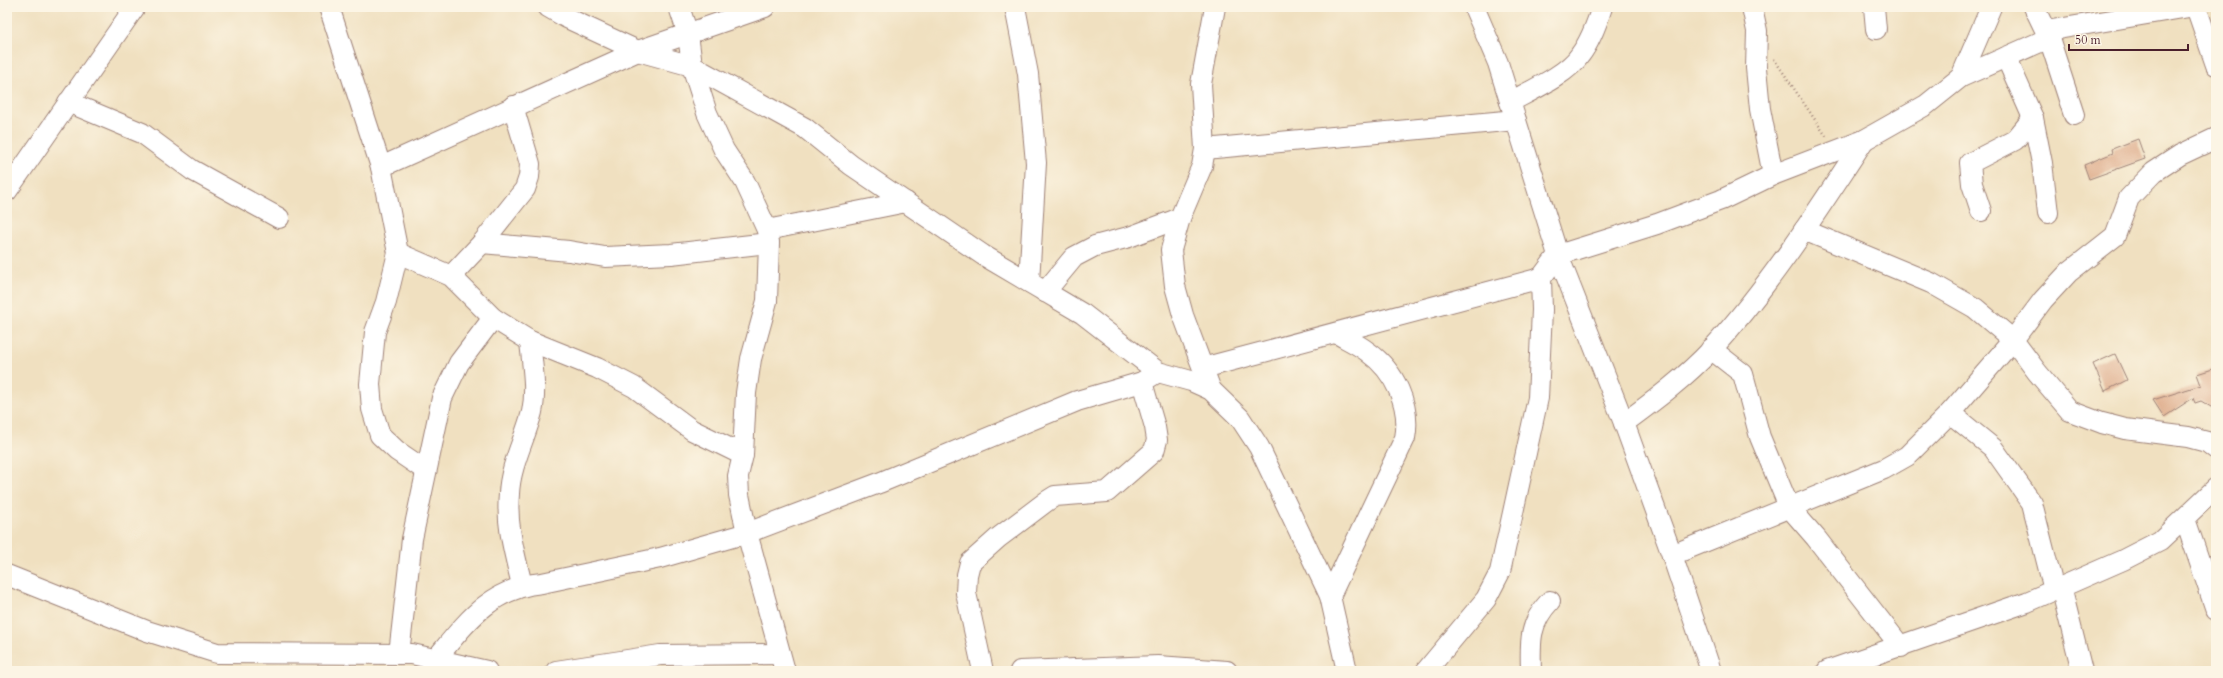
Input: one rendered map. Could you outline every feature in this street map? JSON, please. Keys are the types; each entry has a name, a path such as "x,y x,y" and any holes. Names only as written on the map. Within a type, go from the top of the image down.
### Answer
{"street":[{"path":"7,191 135,7"},
{"path":"330,7 382,167 398,254 386,302 375,332 370,384 372,409 380,435 397,451 425,470"},
{"path":"548,7 567,18 638,51 692,66 805,128 851,164 983,255 1083,314 1150,377 1157,440 1154,451 1107,492 1055,496 998,538 970,563 967,575 966,593 983,671"},
{"path":"556,671 660,656 783,662 747,533 739,495 738,476 743,455 746,393 751,359 767,302 768,236 745,182 724,150 707,113 692,66 688,34 679,7"},
{"path":"382,167 513,106 638,51 765,7"},
{"path":"1015,7 1028,74 1036,163 1037,287"},
{"path":"1211,390 1183,315 1175,286 1171,250 1180,218 1202,166 1205,150 1201,84 1215,7"},
{"path":"1474,7 1498,63 1558,255 1624,423 1672,556 1711,671"},
{"path":"1205,150 1513,111 1580,56 1602,7"},
{"path":"1752,7 1757,31 1756,68 1760,109 1773,175"},
{"path":"1874,7 1876,29"},
{"path":"1961,77 1992,7"},
{"path":"2034,7 2047,34 2074,115"},
{"path":"1426,671 1486,600 1500,572 1538,398 1542,310 1541,278 1558,255 1657,224 1721,200 1773,175 1864,140 1926,106 1961,77 2006,57 2047,34 2188,7"},
{"path":"2196,7 2216,65"},
{"path":"2006,57 2033,118 2042,163 2048,213"},
{"path":"68,102 142,133 192,170 279,218"},
{"path":"451,276 482,243 525,189 529,177 530,164 513,106"},
{"path":"1981,211 1972,184 1970,163 2015,140 2033,118"},
{"path":"1672,556 1884,469 1907,456 1950,413 2013,340 2043,300 2070,272 2115,236 2129,198 2154,172 2180,156 2216,138"},
{"path":"1624,423 1658,399 1711,349 1786,259 1864,140"},
{"path":"482,243 569,251 606,257 671,254 768,236 906,202"},
{"path":"1037,287 1074,257 1095,246 1129,237 1180,218"},
{"path":"1804,230 1931,283 1975,308 2013,340 2037,372 2070,411 2102,423 2125,429 2188,437 2207,442 2216,449"},
{"path":"398,254 451,276 493,318 530,342 597,368 634,387 692,430 743,455"},
{"path":"1203,368 1541,278"},
{"path":"407,660 412,539 425,470 442,398 459,363 493,318"},
{"path":"1330,596 1404,438 1407,424 1403,400 1388,373 1369,352 1336,333"},
{"path":"522,585 510,534 508,494 514,467 532,410 534,383 530,342"},
{"path":"1711,349 1743,374 1760,437 1789,507 1816,538 1901,647"},
{"path":"435,660 476,612 489,602 522,585 542,583 660,558 747,533 879,483 1077,401 1150,377 1191,381 1211,390 1240,418 1259,447 1330,596 1347,671"},
{"path":"1950,413 1992,448 2032,503 2082,671"},
{"path":"1827,671 1871,663 1901,647 2058,589 2151,546 2185,519 2216,488"},
{"path":"2185,519 2216,610"},
{"path":"7,575 147,631 217,653 435,660 486,671"},
{"path":"1531,671 1533,629 1539,612 1550,601"},
{"path":"1020,671 1159,669 1227,671"}],"path":[{"path":"1774,58 1836,151"}],"building":[{"path":"2138,139 2145,159 2089,179 2084,165 2113,153 2112,149"},
{"path":"2115,354 2127,380 2105,391 2093,364"},
{"path":"2216,368 2216,410 2201,401 2195,403 2193,398 2164,417 2153,400 2201,385 2197,374"}]}
